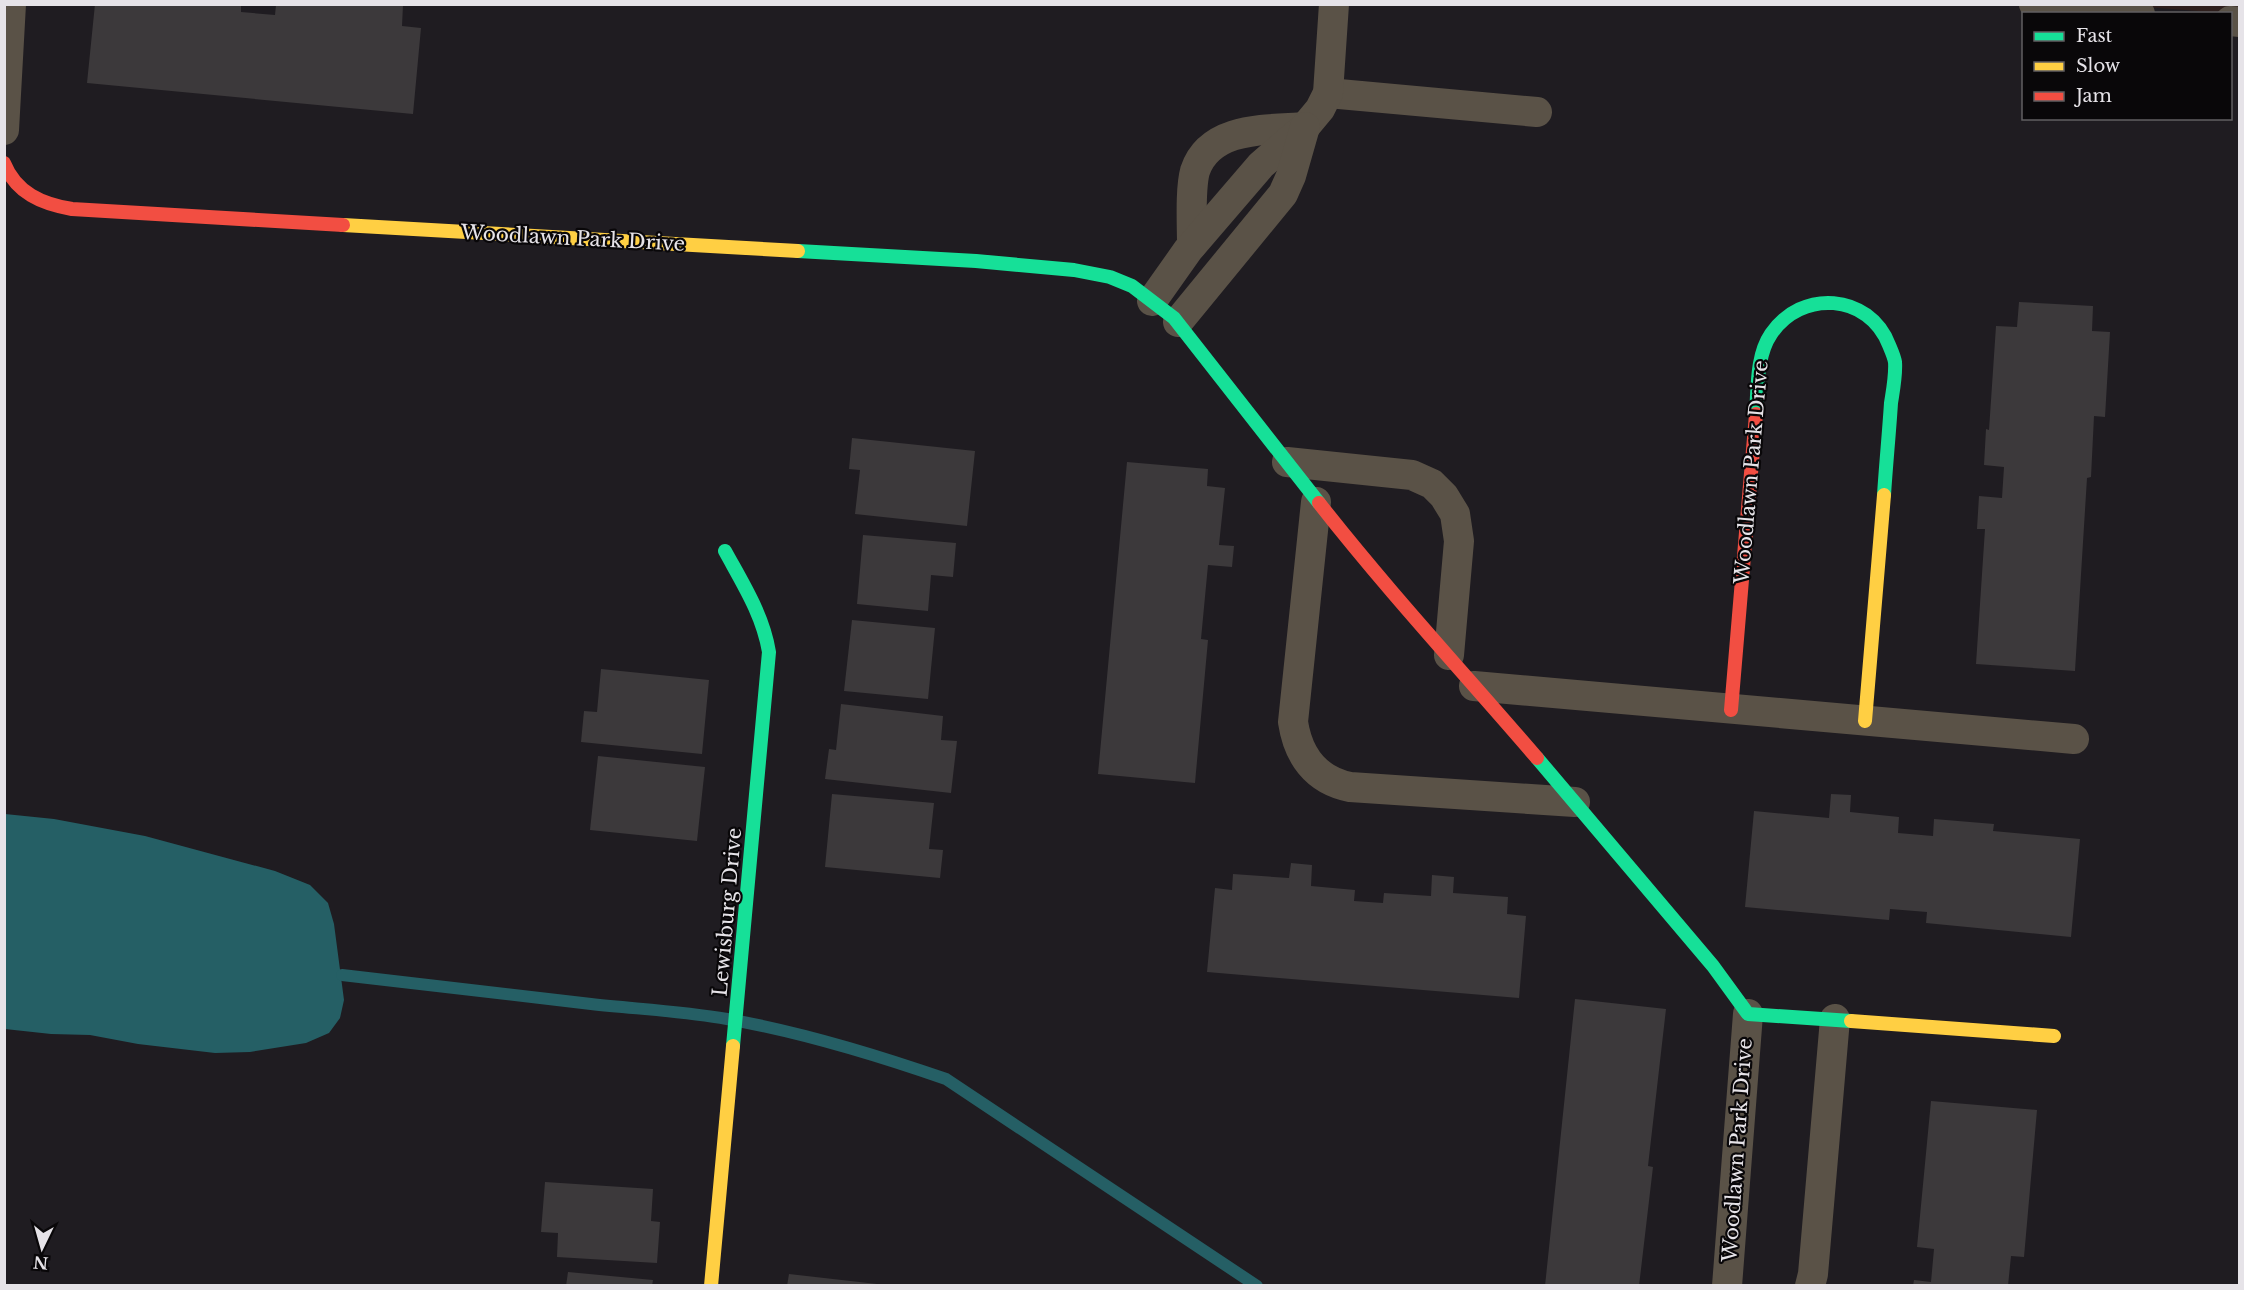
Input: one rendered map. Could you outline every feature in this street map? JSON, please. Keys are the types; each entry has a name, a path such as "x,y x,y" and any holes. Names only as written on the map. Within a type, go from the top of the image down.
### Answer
{"street":[{"path":"4,130 10,4"},
{"path":"1152,301 1192,246 1261,165 1305,127 1320,109 1328,93 1334,4"},
{"path":"2034,4 2119,12"},
{"path":"1328,93 1537,112"},
{"path":"1192,246 1195,177 1203,157 1229,136 1246,132 1305,127"},
{"path":"1178,322 1283,194 1291,176 1305,127"},
{"name":"Woodlawn Park Drive","path":"4,164 14,181 39,201 72,209 1043,266 1110,277 1132,286 1178,322 1316,502 1366,563 1575,802 1713,966 1748,1014 1727,1286"},
{"name":"Woodlawn Park Drive","path":"1731,710 1762,349 1772,329 1789,312 1814,303 1831,302 1853,306 1875,321 1887,336 1895,361 1865,721"},
{"path":"1287,462 1412,475 1432,484 1444,496 1455,514 1459,541 1449,656"},
{"path":"1316,502 1293,722 1298,744 1311,767 1334,783 1350,787 1575,802"},
{"name":"Lewisburg Drive","path":"711,1286 769,661 766,632 760,616 725,551"},
{"path":"1474,686 2074,740"},
{"name":"Woodlawn Park Drive","path":"1748,1014 2054,1036"},
{"path":"1810,1286 1813,1274 1835,1019"}],"shaded area":[{"path":"2117,5 2239,5 2239,15 2232,14 2232,12"}],"water":[{"path":"5,814 54,819 145,836 275,871 310,885 328,903 334,924 344,1000 340,1018 329,1033 306,1043 250,1052 215,1053 138,1044 90,1035 5,1029"}],"building":[{"path":"95,4 241,4 241,12 275,15 276,5 403,5 402,26 421,28 413,114 87,83"},
{"path":"2019,302 2093,306 2092,331 2110,332 2105,417 2094,416 2091,477 2087,478 2075,671 1976,664 1985,529 1977,529 1979,496 2002,498 2004,467 1984,465 1986,429 1989,430 1996,326 2017,327"},
{"path":"852,438 975,451 967,526 855,514 860,470 849,469"},
{"path":"1127,462 1208,469 1207,486 1225,488 1219,545 1234,546 1232,567 1208,565 1201,639 1208,640 1195,783 1098,774"},
{"path":"863,535 956,543 953,577 931,575 928,611 857,604"},
{"path":"852,620 935,628 928,699 844,691"},
{"path":"601,669 709,680 702,754 581,742 584,711 597,712"},
{"path":"841,704 943,716 941,740 957,741 951,793 825,779 829,749 836,750"},
{"path":"598,756 705,767 697,841 590,830"},
{"path":"832,794 934,803 929,849 943,850 940,878 825,867"},
{"path":"1831,794 1851,795 1850,812 1899,817 1898,833 1933,836 1934,819 1994,824 1993,831 2080,839 2071,937 1926,923 1927,912 1890,909 1889,920 1745,907 1754,811 1829,818"},
{"path":"1291,863 1312,865 1311,886 1355,890 1354,901 1383,903 1384,893 1431,896 1432,875 1454,877 1453,893 1508,897 1507,914 1526,916 1519,998 1207,972 1215,888 1232,890 1233,874 1289,878"},
{"path":"1575,999 1666,1009 1648,1166 1653,1167 1639,1286 1545,1286"},
{"path":"1931,1101 2037,1110 2024,1257 2011,1256 2008,1286 1913,1286 1914,1280 1931,1282 1934,1249 1917,1247"},
{"path":"545,1182 653,1189 651,1221 660,1222 657,1263 557,1257 558,1233 541,1232"},
{"path":"568,1272 653,1280 652,1286 566,1286"},
{"path":"789,1274 877,1284 877,1286 787,1286"}],"waterway":[{"path":"342,975 727,1019 865,1052 946,1079 1257,1286"}],"traffic: fast":[{"path":"798,251 976,261 1074,270 1110,277 1132,286 1174,318 1319,503"},
{"path":"1756,414 1760,362 1771,334 1784,319 1799,309 1816,304 1834,303 1851,307 1866,315 1879,328 1889,345 1895,362 1884,495"},
{"path":"725,551 757,612 769,652 733,1046"},
{"path":"1537,758 1713,966 1748,1014 1851,1021"}],"traffic: slow":[{"path":"343,225 798,251"},
{"path":"1865,721 1884,495"},
{"path":"1851,1021 2054,1036"},
{"path":"711,1286 733,1046"}],"traffic: jam":[{"path":"4,163 15,182 31,195 50,204 72,209 343,225"},
{"path":"1731,710 1756,414"},
{"path":"1319,503 1399,600 1537,758"}]}
